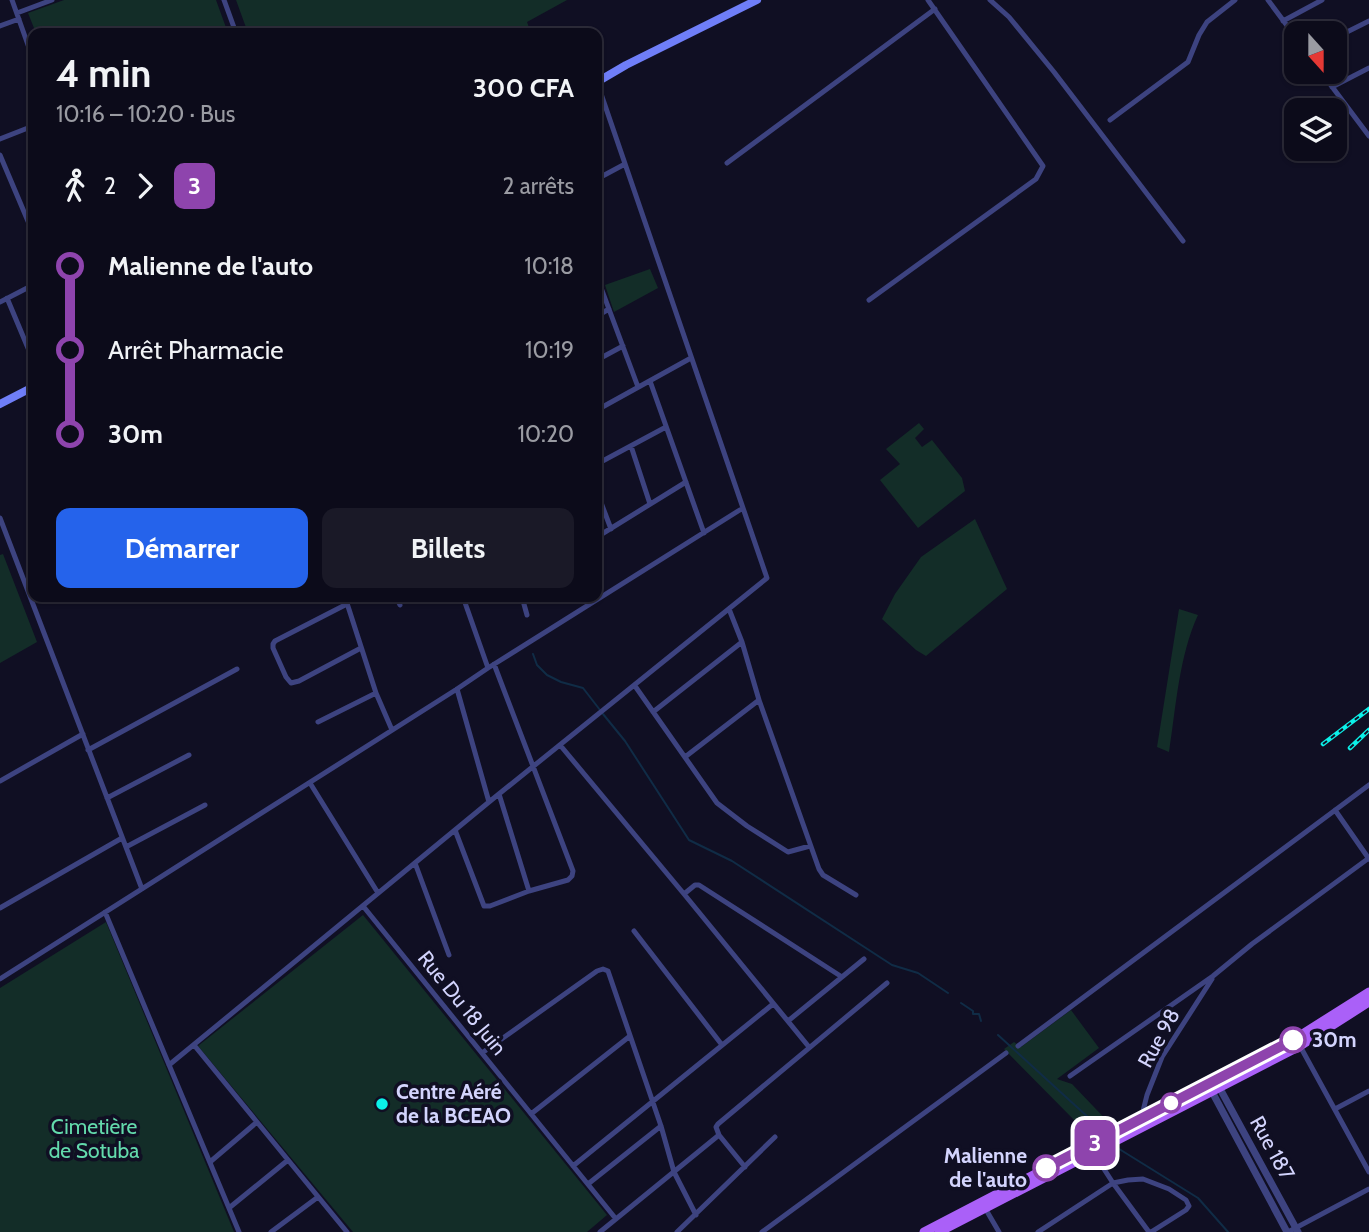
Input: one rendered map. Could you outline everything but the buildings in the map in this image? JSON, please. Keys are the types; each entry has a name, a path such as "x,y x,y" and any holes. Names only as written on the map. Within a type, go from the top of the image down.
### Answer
{"main road":[{"path":"602,79 741,4 757,0"},
{"path":"0,404 28,390"},
{"path":"1116,1135 1213,1086 1369,992"},
{"path":"939,1232 1141,1119 1300,1045 1369,1002"},
{"path":"924,1232 1093,1151 1102,1143"}],"street":[{"path":"12,0 28,45"},
{"path":"0,26 52,0"},
{"path":"224,0 234,28"},
{"path":"869,300 1026,187 1036,179 1043,166 928,0"},
{"path":"990,0 1009,17 1054,72 1183,241"},
{"path":"1110,120 1188,62 1207,22 1235,0"},
{"path":"1268,0 1283,20 1322,0"},
{"path":"727,163 935,9"},
{"path":"1348,32 1369,21"},
{"path":"1332,87 1369,68"},
{"path":"1330,84 1369,136"},
{"path":"169,1065 593,717 768,578 602,97"},
{"path":"1364,130 1368,122"},
{"path":"0,139 28,128"},
{"path":"0,155 28,221"},
{"path":"602,176 625,164"},
{"path":"0,302 28,288"},
{"path":"602,290 638,387"},
{"path":"7,298 28,348"},
{"path":"602,313 609,309"},
{"path":"602,357 623,346"},
{"path":"602,407 691,358"},
{"path":"650,381 704,533"},
{"path":"602,461 666,427"},
{"path":"631,446 650,505"},
{"path":"602,534 686,482"},
{"path":"602,505 611,528"},
{"path":"602,597 743,508"},
{"path":"0,518 28,591"},
{"path":"32,602 142,889"},
{"path":"398,602 400,606"},
{"path":"455,830 484,906 568,880 572,876 573,871 534,766 465,602"},
{"path":"523,602 527,615"},
{"path":"0,979 593,602"},
{"path":"361,648 291,683 273,644 347,604 376,693 392,730"},
{"path":"729,609 819,869 823,875 856,895"},
{"path":"653,712 742,642"},
{"path":"88,750 236,669"},
{"path":"635,685 717,803 788,852 810,846"},
{"path":"457,689 489,802"},
{"path":"318,722 376,693"},
{"path":"685,757 759,701"},
{"path":"0,781 83,734"},
{"path":"560,745 809,1047"},
{"path":"107,799 189,755"},
{"path":"310,783 378,893"},
{"path":"1018,1046 1369,785"},
{"path":"499,794 529,891"},
{"path":"126,847 205,805"},
{"path":"1070,1076 1213,976 1369,858 1335,810"},
{"path":"0,908 122,838"},
{"path":"415,863 449,955"},
{"path":"684,894 699,885 842,977"},
{"name":"Rue Du 18 Juin","path":"363,906 616,1219"},
{"path":"105,912 239,1232"},
{"path":"634,931 722,1045"},
{"path":"788,1021 864,959"},
{"path":"482,1053 597,971 608,971 674,1172 696,1215"},
{"name":"Rue 98","path":"1141,1119 1162,1057 1213,976"},
{"path":"745,1167 719,1135 716,1127 718,1124 887,983"},
{"path":"573,1166 773,1003"},
{"path":"531,1114 630,1036"},
{"path":"194,1045 347,1232"},
{"path":"1300,1045 1369,1172"},
{"path":"762,1232 1006,1053"},
{"name":"Rue 187","path":"1213,1086 1297,1230"},
{"name":"Rue 187","path":"1213,1086 1288,1232"},
{"path":"1335,1110 1369,1091"},
{"path":"210,1162 257,1122"},
{"path":"588,1184 661,1126"},
{"path":"600,1232 719,1135"},
{"path":"677,1232 775,1137"},
{"path":"1038,1232 1113,1184 1128,1180 1143,1180 1169,1189 1186,1200 1189,1206 1150,1232 1113,1184 1093,1151"},
{"path":"229,1208 288,1160"},
{"path":"1288,1232 1297,1230 1369,1189"},
{"path":"277,1231 318,1196"},
{"path":"983,1205 999,1232"}],"green space":[{"path":"64,0 216,0 226,28 34,28 28,13"},
{"path":"236,0 567,0 527,22 529,28 246,28"},
{"path":"650,269 658,288 614,312 605,285"},
{"path":"919,423 924,429 915,438 922,447 932,440 962,478 965,491 918,528 880,480 900,464 886,449"},
{"path":"975,519 1007,589 926,656 882,619 895,594 921,557"},
{"path":"3,554 37,642 0,663 0,555"},
{"path":"1179,609 1198,615 1182,664 1169,752 1157,747"},
{"name":"Centre Aéré de la BCEAO","path":"363,915 607,1215 587,1232 353,1232 198,1046"},
{"name":"Cimetière de Sotuba","path":"106,922 234,1232 0,1232 0,988"},
{"path":"1071,1010 1099,1048 1057,1079 1072,1084 1115,1129 1099,1137 1078,1124 1004,1049 1014,1042 1021,1047"}],"waterway":[{"path":"533,654 537,665 547,675 583,688 600,710"},
{"path":"603,714 625,741 689,840 732,861 892,965 918,973 948,993"},
{"path":"961,1003 973,1011 973,1014 979,1014 981,1021"},
{"path":"998,1035 1101,1129"},
{"path":"1116,1147 1198,1198 1228,1232"}],"railway":[{"path":"1323,744 1369,709"},
{"path":"1350,748 1369,730"}],"bus line":[{"name":"3","path":"1046,1168 1293,1040"}],"place":[{"name":"30m","path":"1293,1040"},
{"name":"Centre Aéré de la BCEAO","path":"382,1104"},
{"name":"Malienne de l'auto","path":"1046,1168"}]}
